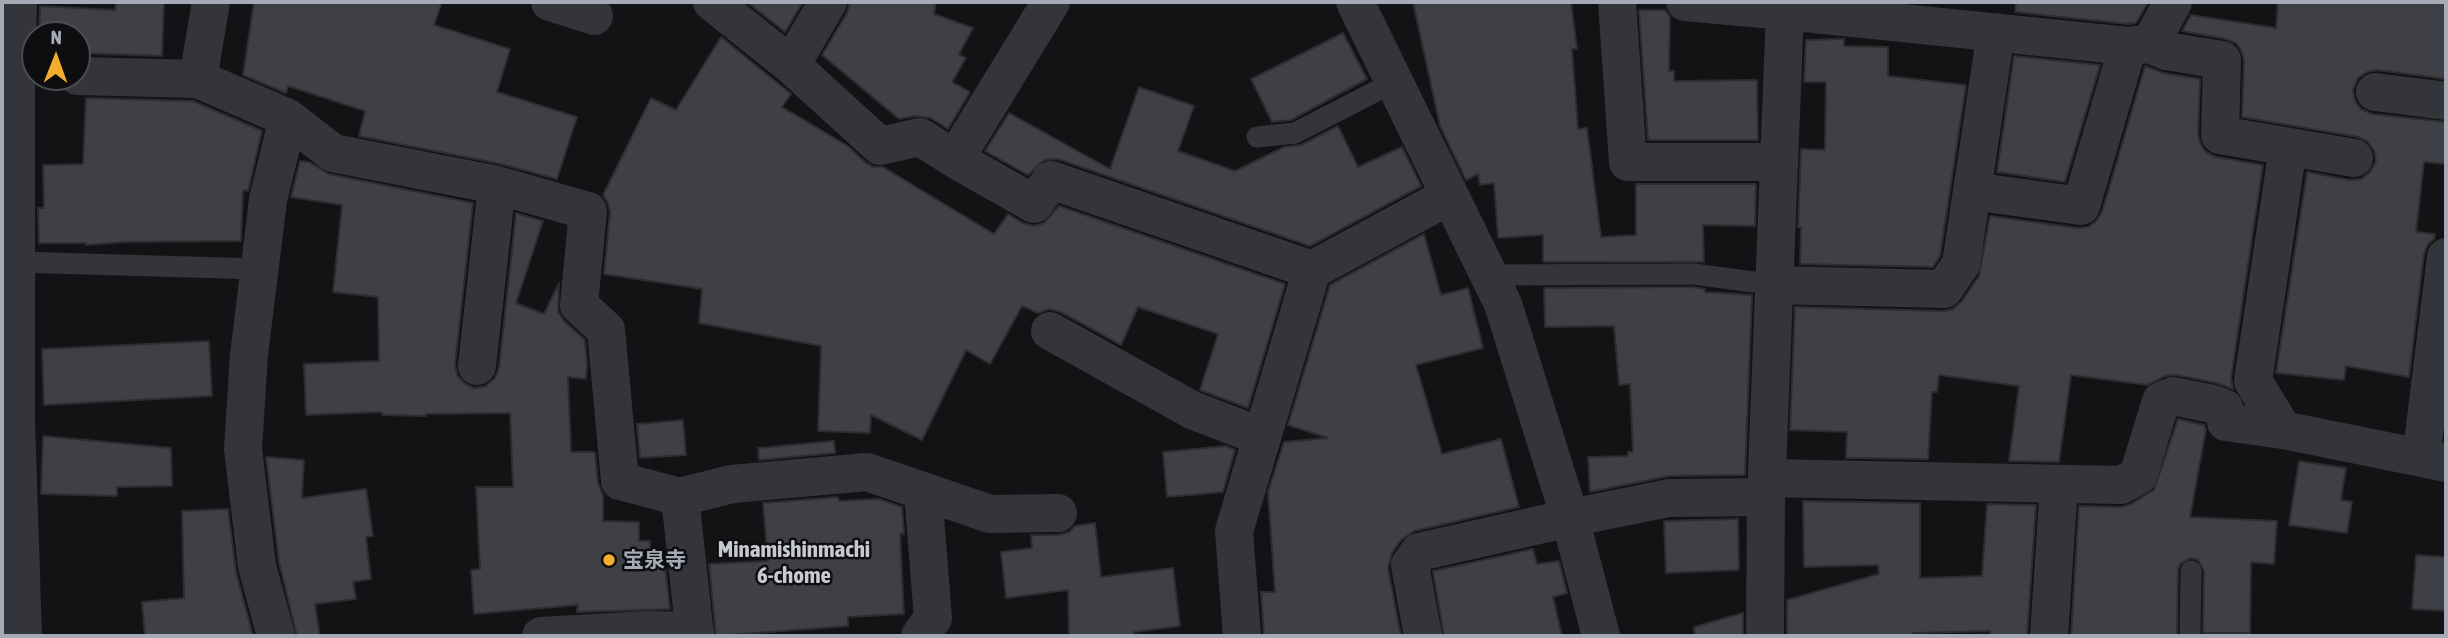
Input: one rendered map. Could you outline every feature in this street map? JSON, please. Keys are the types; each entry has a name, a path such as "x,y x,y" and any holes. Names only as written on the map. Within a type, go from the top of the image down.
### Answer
{"street":[{"path":"18,2 21,33"},
{"path":"198,79 211,2"},
{"path":"550,2 594,16"},
{"path":"712,2 791,65 880,146 920,137 1034,204 1051,180 1312,270"},
{"path":"791,65 828,2"},
{"path":"955,159 1051,2"},
{"path":"1355,2 1503,303 1570,518 1601,636"},
{"path":"1617,2 1628,162 1780,162"},
{"path":"1685,2 1786,6 1996,32 2139,45 2222,60 2220,135 2354,158"},
{"path":"1972,191 2081,206 2139,45 2173,2"},
{"path":"1765,636 1766,487 1786,6"},
{"path":"1775,285 1944,289 1961,264 1996,32"},
{"path":"91,76 198,79 288,118 333,153 497,185 588,211 579,305 607,330 620,481 680,497 732,484 867,472 990,514 1058,513"},
{"path":"23,91 10,204 16,262 10,370 12,561 23,636"},
{"path":"2375,92 2446,101"},
{"path":"276,636 257,566 243,449 249,355 268,200 288,118"},
{"path":"2283,430 2253,381 2288,148"},
{"path":"477,366 497,185"},
{"path":"1241,636 1234,530 1312,270 1450,196"},
{"path":"1423,636 1410,565 1419,552 1669,498 1766,487 2121,485 2137,476 2161,401 2174,396 2224,408 2226,422 2283,430 2434,461 2446,257"},
{"path":"1050,331 1192,410 1262,437"},
{"path":"2049,636 2059,484"},
{"path":"920,636 933,618 923,492"},
{"path":"541,636 635,631 695,634 680,497"}],"lane":[{"path":"1257,137 1295,133 1394,82"},
{"path":"16,262 260,269"},
{"path":"1489,275 1694,274 1775,285"},
{"path":"2190,636 2191,571"}],"building":[{"path":"116,2 164,2 162,56 91,53 91,21 39,21 40,6 115,10"},
{"path":"254,2 442,2 434,25 510,49 497,92 577,117 557,179 501,164 359,136 365,111 288,86 286,93 243,75"},
{"path":"747,2 803,2 785,32"},
{"path":"850,2 936,2 934,14 973,28 959,54 966,58 952,82 970,92 948,129 931,118 915,116 899,119 822,55 847,13"},
{"path":"1413,2 1571,2 1577,49 1572,49 1578,129 1587,128 1601,237 1636,235 1636,184 1756,184 1755,226 1703,225 1704,262 1543,262 1543,235 1498,238 1494,183 1480,185 1478,174 1466,180 1440,126"},
{"path":"2016,2 2148,2 2136,23 2128,24 2015,12"},
{"path":"2278,2 2446,2 2446,79 2377,70 2358,78 2353,90 2355,101 2361,109 2372,114 2446,122 2446,164 2424,162 2416,232 2435,234 2424,254 2409,377 2346,366 2344,380 2276,373 2307,172 2350,180 2361,179 2370,172 2376,161 2374,150 2367,141 2358,137 2242,117 2244,61 2241,50 2236,43 2226,39 2182,31 2191,15 2276,28"},
{"path":"1639,10 1665,10 1670,17 1669,71 1674,71 1674,81 1757,80 1758,140 1648,140"},
{"path":"1343,33 1367,79 1291,120 1272,122 1251,79"},
{"path":"721,37 791,94 782,107 848,146 866,163 883,167 994,234 1008,214 1034,226 1044,223 1059,206 1285,284 1248,408 1200,390 1218,334 1138,307 1121,345 1061,312 1049,309 1038,313 1022,306 990,364 966,350 922,440 871,415 870,433 818,431 821,346 699,323 702,289 604,274 610,212 603,195 651,98 676,110"},
{"path":"1844,39 1844,46 1888,47 1888,76 1966,85 1940,256 1933,267 1800,264 1801,227 1798,227 1801,149 1825,150 1826,82 1804,82 1806,40"},
{"path":"2014,56 2100,65 2065,182 1997,172"},
{"path":"2145,66 2163,73 2200,79 2198,135 2206,152 2216,157 2263,165 2231,378 2233,389 2177,375 2165,376 2147,385 2071,375 2059,462 2009,461 2019,386 1939,375 1937,392 1932,392 1928,459 1846,458 1847,432 1790,430 1795,307 1943,311 1953,309 1962,301 1979,276 1990,216 2078,228 2088,227 2102,212"},
{"path":"1139,87 1194,106 1178,151 1235,171 1284,147 1301,145 1338,126 1358,167 1402,147 1421,186 1310,246 1058,159 1044,160 1028,175 985,151 1009,113 1110,169"},
{"path":"86,98 193,101 262,131 248,191 243,190 241,241 86,245 39,243 38,208 44,208 43,165 83,164"},
{"path":"300,161 309,162 329,174 473,203 455,364 457,375 464,383 474,388 486,386 495,378 499,368 516,213 543,221 516,303 544,314 559,283 558,312 585,340 587,364 586,379 568,377 571,452 595,452 598,483 603,495 603,521 639,522 639,541 650,541 650,567 665,566 670,609 577,612 578,605 474,614 471,570 480,569 476,487 513,487 510,413 426,416 382,415 382,412 306,415 304,364 379,361 378,297 333,292 342,205 291,197"},
{"path":"1424,234 1441,295 1468,288 1483,348 1416,365 1442,454 1501,439 1519,507 1414,531 1401,540 1392,553 1388,568 1401,636 1264,636 1261,592 1275,592 1268,492 1284,442 1328,438 1288,425 1330,285"},
{"path":"1544,288 1705,289 1705,292 1752,295 1745,475 1669,476 1590,492 1588,457 1628,456 1628,452 1633,452 1630,384 1619,385 1614,326 1545,327"},
{"path":"209,341 212,396 44,405 42,349"},
{"path":"2178,419 2204,425 2206,429 2190,517 2277,521 2274,564 2251,562 2250,633 2203,633 2204,571 2198,560 2191,558 2180,564 2178,570 2177,636 2071,636 2079,506 2121,507 2154,490"},
{"path":"683,420 686,455 640,458 637,424"},
{"path":"43,436 171,448 172,486 117,487 117,496 41,494"},
{"path":"834,441 835,453 759,460 758,448"},
{"path":"1226,446 1235,450 1223,492 1167,497 1163,452"},
{"path":"266,457 304,460 302,498 366,489 373,536 366,537 371,579 353,582 356,599 315,604 320,636 297,636 279,562"},
{"path":"2299,461 2346,468 2341,500 2352,502 2347,533 2289,525"},
{"path":"838,497 839,501 879,499 902,507 904,534 900,534 904,614 848,617 848,626 716,636 709,564 768,561 763,503"},
{"path":"1803,501 1920,503 1920,578 1982,576 1987,504 2036,505 2027,636 1990,636 1990,631 1913,633 1913,636 1787,636 1787,600 1879,574 1878,565 1804,567"},
{"path":"228,509 236,572 253,636 145,636 142,602 184,598 182,511"},
{"path":"1738,519 1739,570 1666,573 1664,521"},
{"path":"1095,523 1101,577 1173,568 1180,626 1134,632 1134,636 1069,636 1068,590 1006,598 1001,552 1032,548 1031,535 1059,535 1069,532 1075,526"},
{"path":"1533,549 1537,564 1559,561 1567,593 1553,597 1562,636 1444,636 1433,571"},
{"path":"2416,555 2446,557 2446,611 2412,609"},
{"path":"1743,613 1743,636 1695,636 1694,627"}],"waterway":[{"path":"2,572 3,636"}],"place":[{"name":"宝泉寺","path":"609,560"}],"district":[{"name":"Minamishinmachi 6-chome","path":"794,563"}]}
